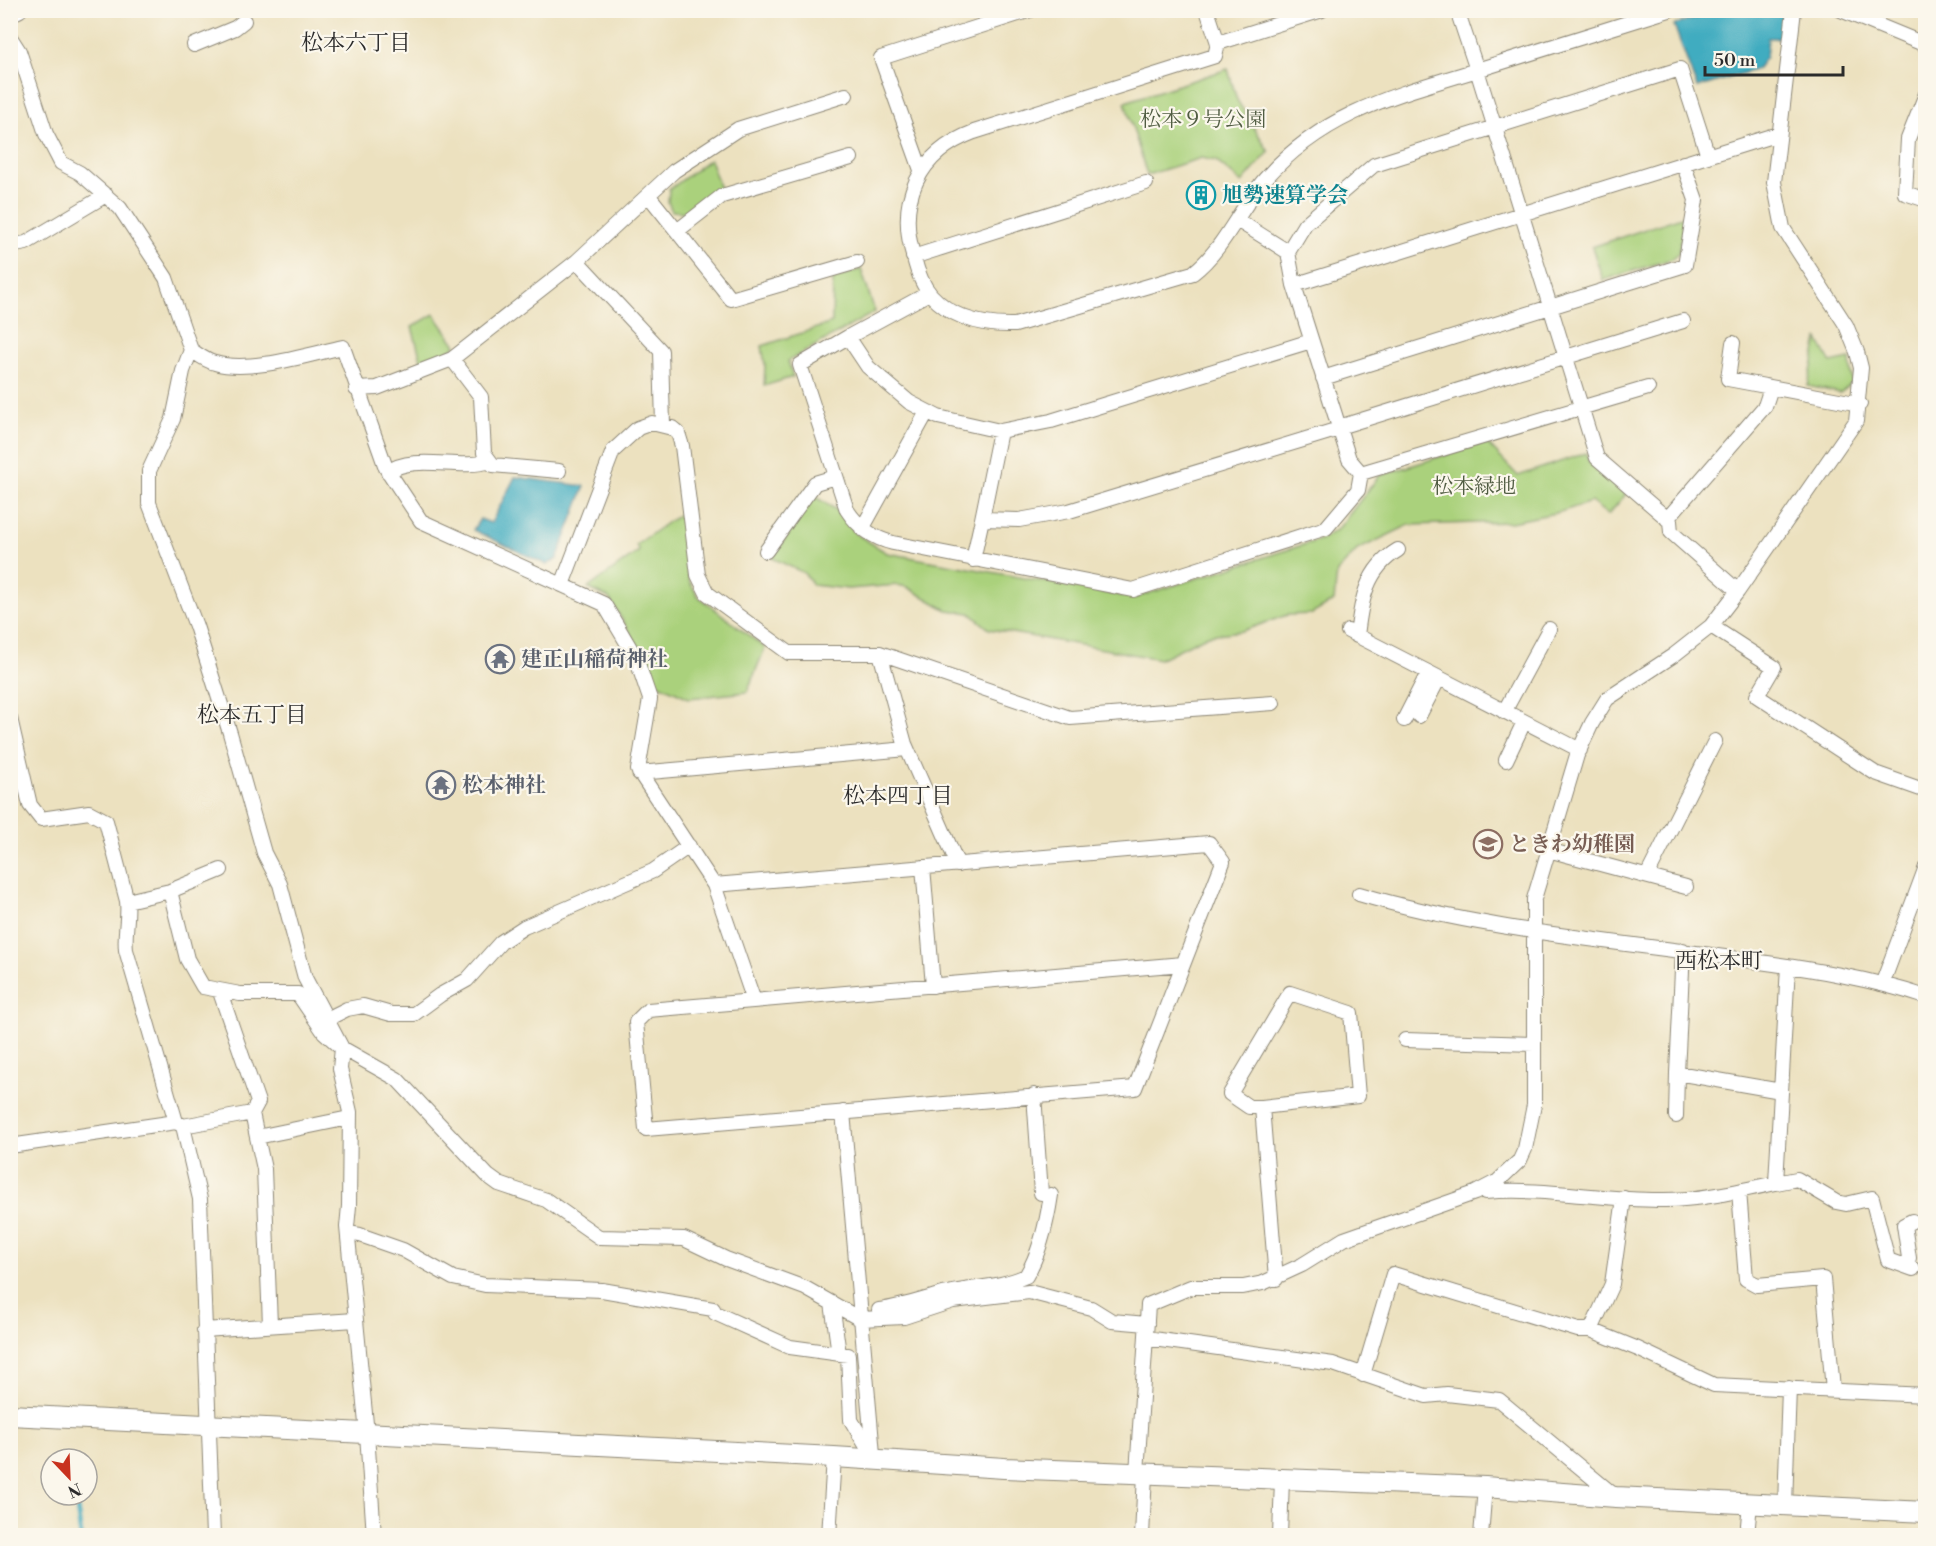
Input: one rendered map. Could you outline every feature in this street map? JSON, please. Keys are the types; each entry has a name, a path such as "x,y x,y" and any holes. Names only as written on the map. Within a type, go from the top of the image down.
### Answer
{"street":[{"path":"10,15 20,10"},
{"path":"921,170 881,58 1032,10"},
{"path":"1207,10 1218,43 1215,56 960,137 921,170 910,196 906,217 913,257 928,292 946,308 970,321 996,326 1031,322 1193,273 1215,252 1265,179 1316,132 1379,100 1669,10"},
{"path":"1218,43 1322,10"},
{"path":"1457,10 1478,70 1597,458 1667,519 1671,532 1738,591"},
{"path":"1142,1536 1141,1473 1148,1305 1172,1293 1191,1287 1243,1287 1276,1278 1344,1239 1475,1193 1498,1181 1520,1160 1525,1149 1534,1105 1534,899 1580,750 1607,699 1674,655 1711,626 1738,591 1856,421 1860,404 1861,368 1846,325 1783,228 1774,182 1794,10"},
{"path":"1841,10 1926,45"},
{"path":"194,45 235,28 244,21"},
{"path":"10,37 19,51 46,134 62,163 80,173 120,208 166,278 191,350 183,372 173,419 149,471 149,503 196,626 230,733 264,853 280,884 305,978 342,1048 340,1069 350,1118 348,1233 374,1536"},
{"path":"1361,473 1349,459 1294,285 1288,252 1305,224 1374,165 1680,69 1708,156"},
{"path":"1926,94 1908,139 1905,193 1926,200"},
{"path":"356,389 376,388 452,359 577,261 674,171 738,129 846,95"},
{"path":"1294,285 1778,134"},
{"path":"677,231 722,196 851,158"},
{"path":"1323,378 1685,265 1696,200 1683,163"},
{"path":"913,257 1146,183"},
{"path":"10,246 26,243 106,195"},
{"path":"649,196 731,299 857,262"},
{"path":"1237,219 1288,252"},
{"path":"577,261 661,351 663,425"},
{"path":"928,292 800,365 847,510 862,529 878,539 973,560 1132,590 1326,528 1358,490 1361,473"},
{"path":"982,519 1019,520 1069,511 1683,321"},
{"path":"848,338 868,367 883,383 909,402 927,412 1000,431 1051,421 1311,341"},
{"path":"1732,343 1728,379 1860,404"},
{"path":"191,350 214,363 231,366 253,365 343,346 356,389 388,472 421,521 604,604 636,658 650,699 639,773 714,885 754,1001"},
{"path":"452,359 481,397 484,453 493,465 559,471"},
{"path":"1361,473 1582,409 1648,387"},
{"path":"1667,519 1765,406 1771,388"},
{"path":"862,529 927,412"},
{"path":"562,585 613,451 638,428 652,423 663,425 678,433 682,446 698,575 707,593 789,653 880,653 1070,718 1273,703"},
{"path":"973,560 1000,431"},
{"path":"388,472 395,466 437,463 475,466 490,461"},
{"path":"766,551 815,483 835,477"},
{"path":"1398,550 1378,566 1368,582 1353,634 1580,750"},
{"path":"1711,626 1774,667 1757,696 1875,772 1926,791"},
{"path":"1504,712 1549,629"},
{"path":"880,653 907,749 958,864"},
{"path":"1419,716 1433,675"},
{"path":"1404,720 1433,675"},
{"path":"10,718 30,805 36,815 41,819 89,812 106,821 127,901 129,914 126,950 200,1199 213,1536"},
{"path":"1506,760 1524,722"},
{"path":"1647,876 1715,741"},
{"path":"639,773 907,749"},
{"path":"714,885 1209,843 1223,862 1135,1088 646,1129 636,1022 648,1010 1183,964"},
{"path":"327,1018 347,1009 363,1006 391,1014 414,1014 440,995 467,980 501,942 517,931 653,871 689,846"},
{"path":"1548,850 1686,886"},
{"path":"923,867 933,986"},
{"path":"1883,982 1926,867"},
{"path":"127,901 170,891 221,870"},
{"path":"170,891 187,959 203,987 220,992 298,994 310,1015 342,1048 397,1079 488,1176 499,1184 546,1200 599,1237 684,1239 726,1259 805,1288 860,1316 904,1317 953,1301 1029,1292 1091,1308 1112,1321 1146,1331 1333,1364 1426,1396 1447,1394 1499,1400 1616,1497"},
{"path":"1359,894 1389,903 1534,933 1683,950 1788,966 1883,982 1926,997"},
{"path":"1676,1116 1683,950"},
{"path":"1776,1183 1788,966"},
{"path":"220,992 258,1102 252,1113 264,1169 270,1324"},
{"path":"1290,993 1351,1013 1358,1096 1262,1107 1249,1107 1230,1094 1290,993"},
{"path":"1405,1040 1534,1044"},
{"path":"1677,1073 1782,1091"},
{"path":"860,1316 902,1307 944,1294 990,1288 1026,1276 1033,1265 1046,1225 1046,1194 1034,1095"},
{"path":"1262,1107 1276,1278"},
{"path":"843,1112 874,1459"},
{"path":"10,1146 252,1113"},
{"path":"256,1137 350,1118"},
{"path":"1475,1193 1507,1190 1662,1200 1740,1191 1797,1179 1836,1202 1846,1204 1872,1198 1888,1260 1909,1267 1904,1225 1912,1221"},
{"path":"1740,1191 1746,1279 1757,1285 1823,1279 1833,1390"},
{"path":"1591,1330 1612,1284 1624,1198"},
{"path":"348,1233 403,1250 453,1278 499,1287 602,1290 713,1309 715,1313 790,1347 848,1355 851,1420 874,1459"},
{"path":"1363,1375 1393,1274 1578,1330 1591,1330 1638,1349 1714,1385 1926,1395"},
{"path":"832,1303 839,1354"},
{"path":"204,1330 355,1320"},
{"path":"1785,1505 1789,1388"},
{"path":"10,1415 1141,1473 1485,1487 1616,1497 1926,1512"},
{"path":"828,1536 834,1457"},
{"path":"1280,1536 1282,1479"},
{"path":"1481,1536 1485,1487"},
{"path":"1747,1536 1750,1503"}],"green space":[{"name":"松本９号公園","path":"1228,69 1237,100 1269,152 1242,183 1216,161 1201,158 1147,175 1125,102"},
{"path":"710,159 720,189 687,212 672,211 668,202 669,190"},
{"path":"1684,216 1679,252 1672,259 1603,280 1592,247"},
{"path":"861,269 875,312 788,361 793,377 764,386 765,365 762,346 832,323 833,279"},
{"path":"434,314 456,345 444,355 422,363 412,327"},
{"path":"1818,339 1831,363 1850,359 1852,384 1840,393 1808,386"},
{"name":"松本緑地","path":"1486,442 1518,476 1586,453 1589,463 1626,494 1608,515 1591,502 1560,512 1511,522 1409,525 1357,550 1337,572 1334,601 1312,614 1287,615 1242,631 1208,635 1160,659 989,629 970,613 947,610 907,587 897,585 848,589 813,585 804,573 772,558 814,496 840,512 856,534 887,553 1134,598 1322,539 1338,529 1379,476"},
{"path":"681,513 689,581 698,596 765,648 747,692 689,698 652,681 643,654 609,598 588,588 639,551 636,545"}],"water":[{"path":"1723,10 1785,11 1780,38 1768,38 1766,57 1757,69 1697,88 1674,25"},
{"path":"515,477 585,486 557,559 547,565 473,530 480,519 491,523"}],"waterway":[{"path":"77,1507 81,1536"}],"place":[{"name":"旭勢速算学会","path":"1201,195"},
{"name":"建正山稲荷神社","path":"500,659"},
{"name":"松本神社","path":"441,785"},
{"name":"ときわ幼稚園","path":"1488,844"}],"district":[{"name":"松本六丁目","path":"356,42"},
{"name":"松本五丁目","path":"252,714"},
{"name":"松本四丁目","path":"898,795"},
{"name":"西松本町","path":"1719,960"}]}
